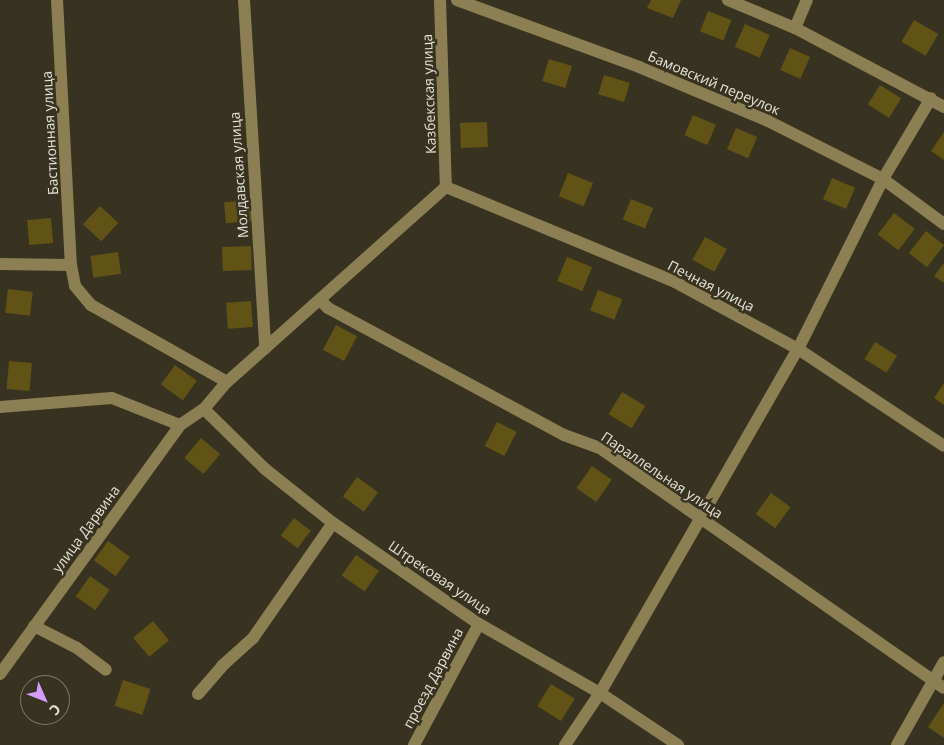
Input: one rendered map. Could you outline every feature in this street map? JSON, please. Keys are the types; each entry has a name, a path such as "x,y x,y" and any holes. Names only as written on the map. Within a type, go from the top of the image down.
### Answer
{"street":[{"name":"Бастионная улица","path":"57,0 72,265 76,286 91,305 227,382"},
{"name":"Молдавская улица","path":"244,0 265,348"},
{"name":"Казбекская улица","path":"440,0 446,187"},
{"name":"Бамовский переулок","path":"457,0 648,70 768,121 883,179 944,224"},
{"path":"728,0 795,28 932,98 944,107"},
{"path":"795,28 807,0"},
{"path":"564,745 600,693 798,349 883,179 932,98"},
{"name":"улица Дарвина","path":"0,674 180,425 204,409 227,382 321,301 446,187"},
{"name":"Печная улица","path":"446,187 675,282 798,349 944,446"},
{"path":"0,264 72,265"},
{"name":"Параллельная улица","path":"321,301 328,308 547,426 600,448 931,681 944,688"},
{"path":"0,407 112,398 180,425"},
{"name":"Штрековая улица","path":"204,409 265,469 333,523 479,624 600,693 678,745"},
{"path":"198,694 222,666 253,638 333,523"},
{"name":"проезд Дарвина","path":"414,745 479,624"},
{"path":"34,626 76,648 106,670"},
{"path":"898,745 931,681 944,662"}],"building":[{"path":"651,0 681,0 673,18 647,8"},
{"path":"708,11 731,20 723,40 700,32"},
{"path":"914,20 938,34 926,56 902,42"},
{"path":"745,24 770,35 759,58 735,47"},
{"path":"790,48 810,57 800,79 780,70"},
{"path":"549,59 572,66 565,88 542,81"},
{"path":"604,75 630,83 624,102 598,94"},
{"path":"880,85 901,98 889,118 868,105"},
{"path":"693,115 716,125 707,145 684,135"},
{"path":"487,122 488,147 461,148 460,123"},
{"path":"736,128 757,137 748,158 727,149"},
{"path":"944,132 944,160 931,151"},
{"path":"568,173 593,183 584,206 559,196"},
{"path":"832,178 855,188 846,209 823,199"},
{"path":"631,199 653,208 645,228 623,219"},
{"path":"250,200 252,221 226,223 224,202"},
{"path":"100,206 118,223 101,241 83,224"},
{"path":"894,213 915,229 899,250 878,235"},
{"path":"51,218 53,243 29,245 27,220"},
{"path":"926,231 944,245 927,267 909,253"},
{"path":"705,237 727,249 714,272 692,260"},
{"path":"251,246 252,270 223,271 222,247"},
{"path":"118,252 121,274 93,278 90,256"},
{"path":"567,257 592,267 582,291 557,281"},
{"path":"944,263 944,283 934,276"},
{"path":"8,289 33,292 30,316 5,313"},
{"path":"598,290 622,299 614,320 590,311"},
{"path":"251,301 253,327 228,329 226,303"},
{"path":"336,325 357,336 344,361 323,350"},
{"path":"875,342 897,356 886,373 864,359"},
{"path":"9,361 32,363 29,391 7,389"},
{"path":"175,365 197,381 183,400 161,384"},
{"path":"944,383 944,405 934,398"},
{"path":"622,392 645,406 632,428 609,414"},
{"path":"497,422 517,432 504,456 485,446"},
{"path":"201,438 220,454 203,474 184,458"},
{"path":"592,466 612,480 596,502 577,488"},
{"path":"357,477 378,492 364,512 343,496"},
{"path":"771,493 790,507 775,528 756,514"},
{"path":"294,518 311,531 298,548 281,536"},
{"path":"108,541 130,557 116,576 94,560"},
{"path":"356,555 379,571 365,592 342,575"},
{"path":"90,576 110,590 95,610 76,596"},
{"path":"153,621 169,640 149,657 133,638"},
{"path":"123,680 151,689 142,715 115,706"},
{"path":"551,684 575,699 561,721 537,706"},
{"path":"944,703 944,738 928,727"}]}
